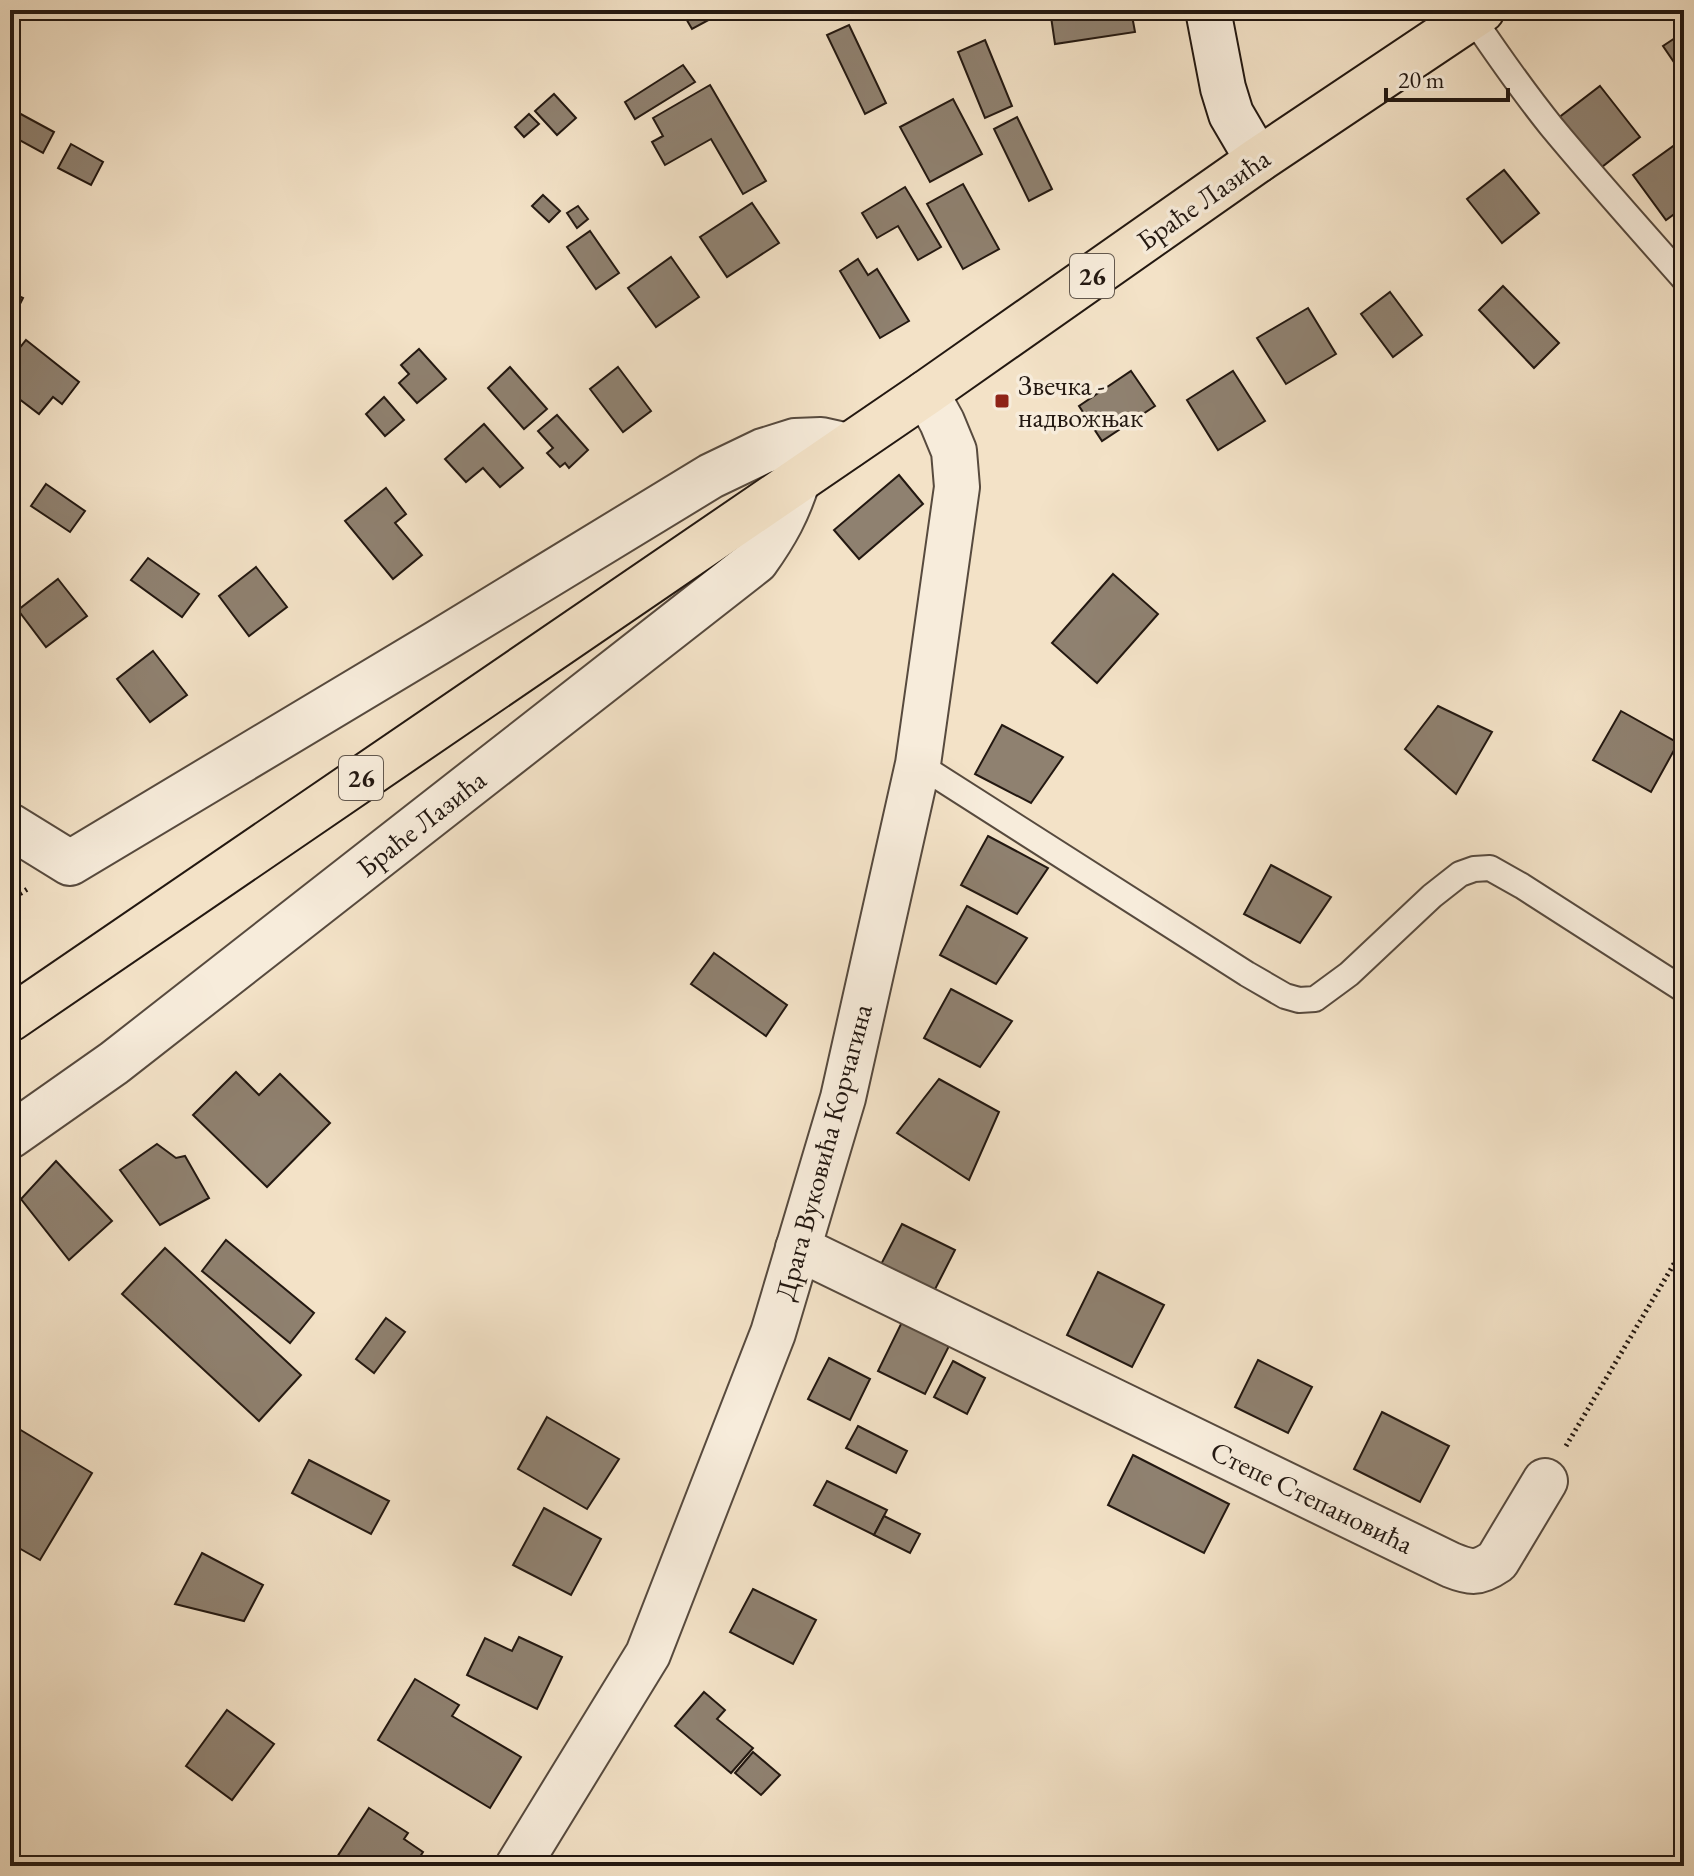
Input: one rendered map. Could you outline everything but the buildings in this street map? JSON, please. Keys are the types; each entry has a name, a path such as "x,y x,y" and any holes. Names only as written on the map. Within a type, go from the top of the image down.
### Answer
{"main road":[{"name":"Браће Лазића","path":"10,1019 926,393 1258,160 1477,13"}],"street":[{"path":"1208,10 1231,114 1258,160"},
{"name":"Драга Вуковића Корчагина","path":"518,1866 648,1654 773,1333 843,1098 918,764 957,487 954,451 926,393"},
{"path":"10,826 70,863 711,476 763,451 795,441 821,440 848,446"},
{"name":"Браће Лазића","path":"10,1136 114,1063 756,561 789,508 798,479"},
{"name":"Степе Степановића","path":"798,1248 1469,1572 1485,1570 1497,1561 1545,1481"}],"lane":[{"path":"1477,13 1509,71 1549,123 1684,279"},
{"path":"918,764 1285,996 1299,1000 1315,999 1349,974 1460,874 1490,868 1684,990"}],"path":[{"path":"1545,1481 1684,1247"}],"place":[{"name":"Звечка - надвожњак","path":"1002,401"}]}
